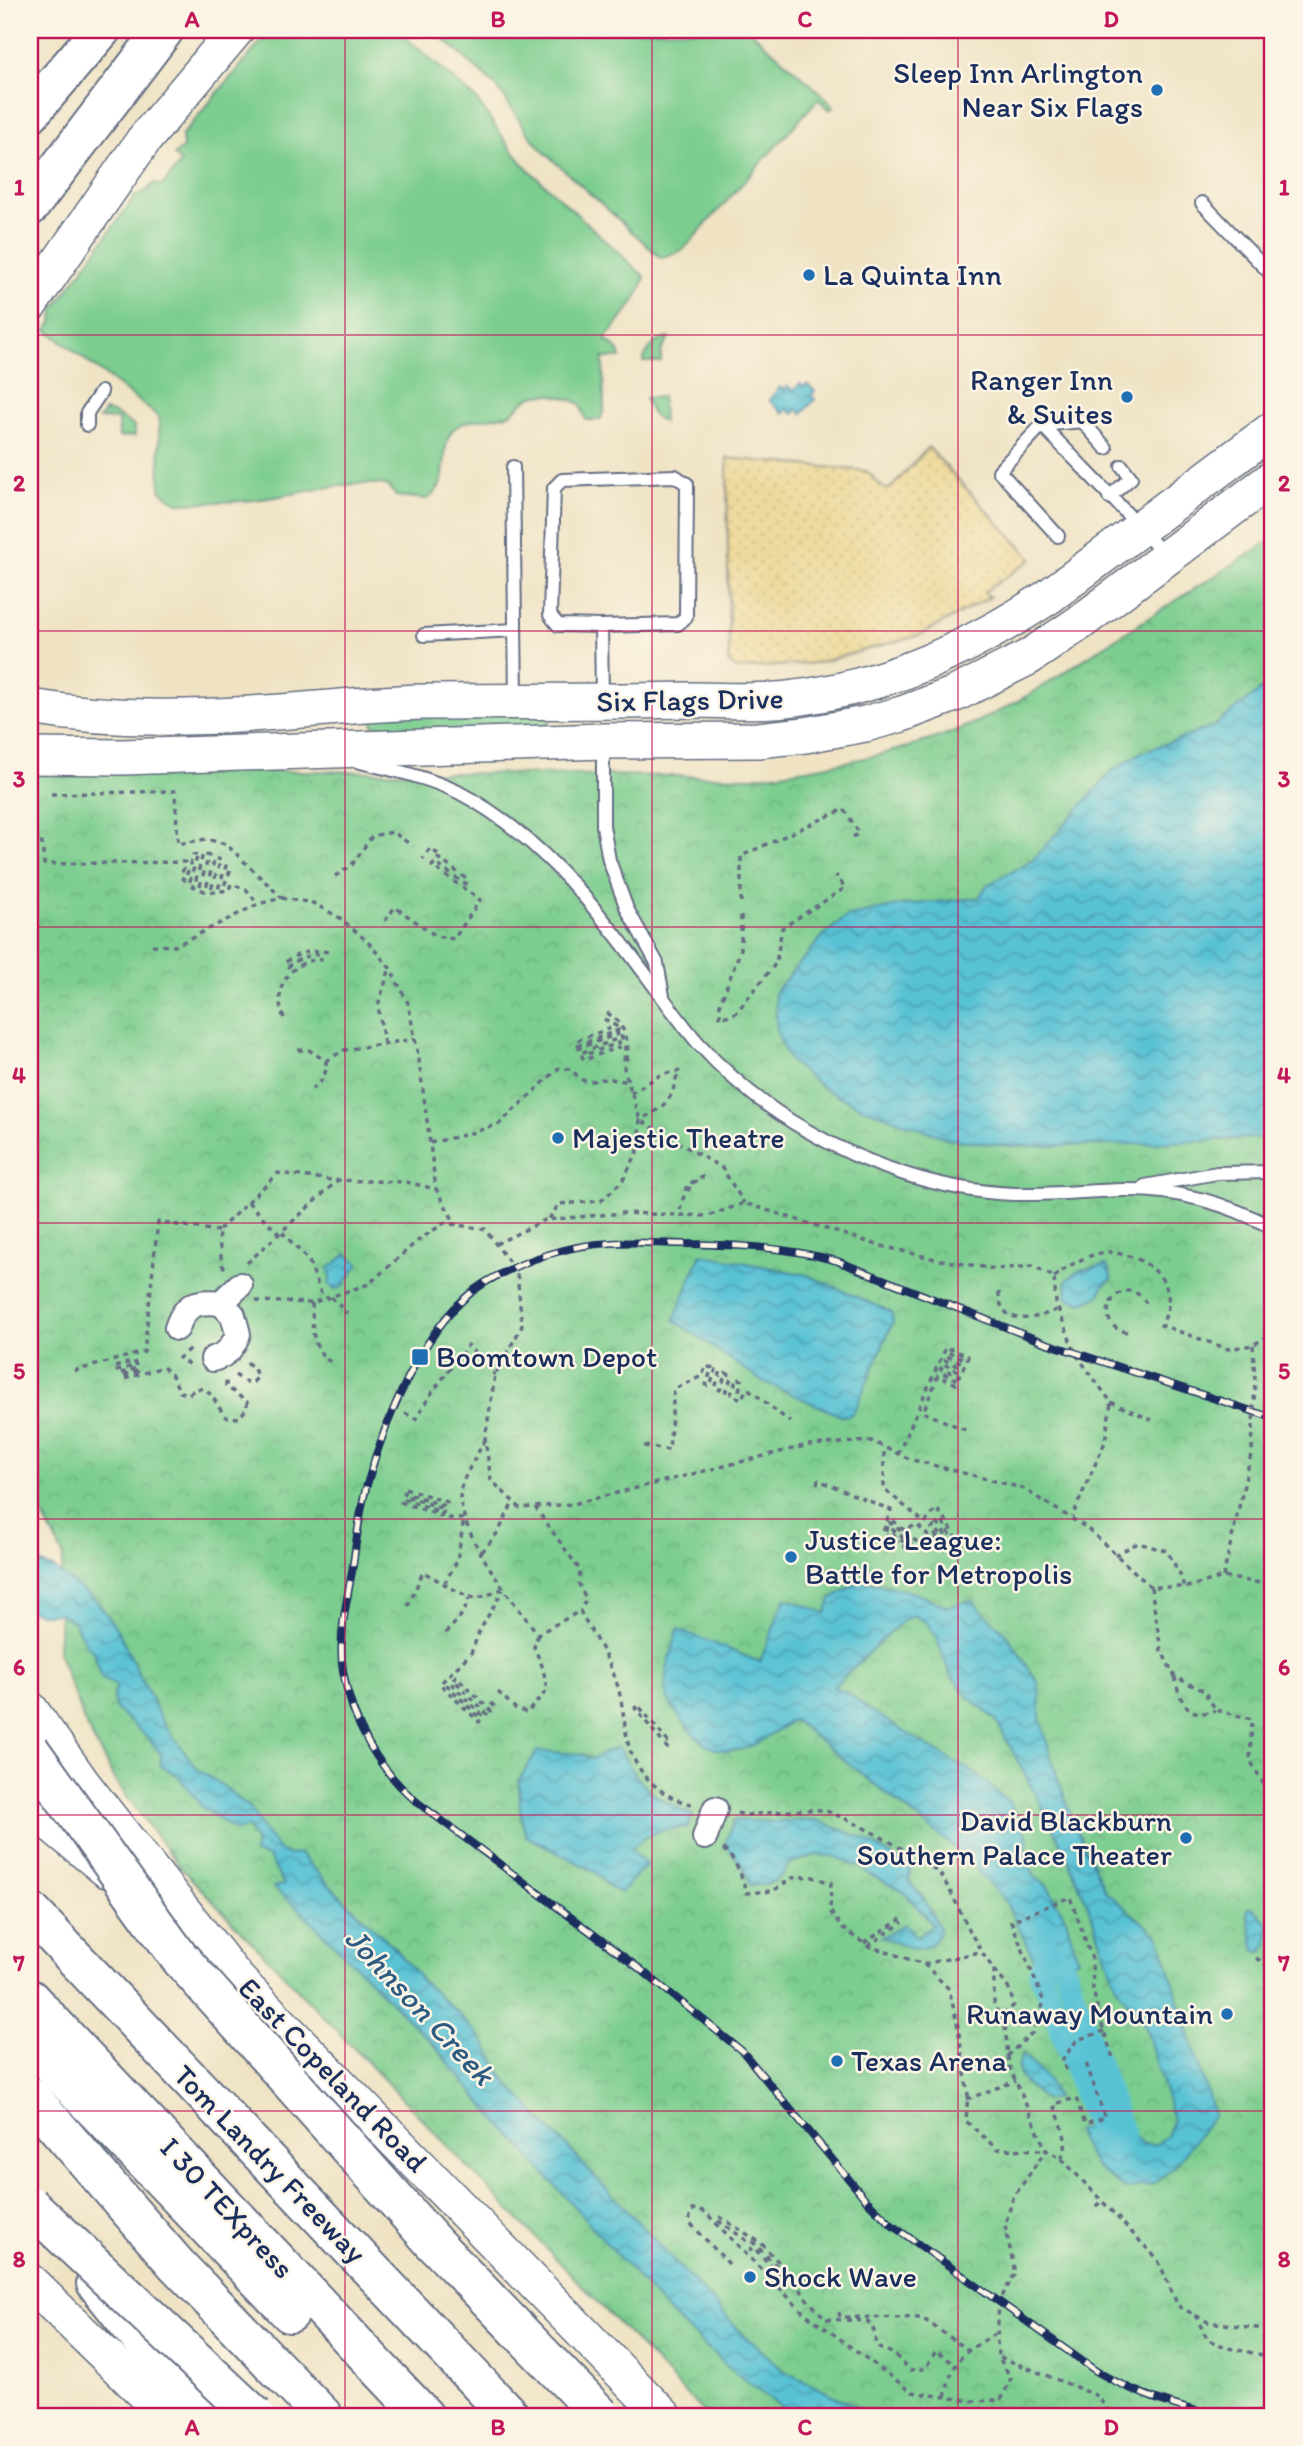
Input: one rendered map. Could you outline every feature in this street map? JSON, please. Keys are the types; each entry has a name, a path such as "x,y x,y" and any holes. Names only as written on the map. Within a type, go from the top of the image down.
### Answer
{"highway":[{"path":"30,113 101,30"},
{"path":"30,206 164,30"},
{"path":"30,1750 178,1956 435,2244 601,2416"},
{"name":"Tom Landry Freeway","path":"30,1911 510,2416"},
{"name":"I 30 TEXpress","path":"30,2000 424,2416"},
{"name":"I 30 TEXpress","path":"30,2042 388,2416"},
{"path":"30,2096 177,2265 323,2416"},
{"path":"30,2199 202,2416"},
{"path":"30,2205 255,2416"}],"street":[{"path":"30,304 144,141 236,30"},
{"name":"Six Flags Drive","path":"30,707 75,714 179,718 424,702 758,701 795,698 888,677 977,641 1048,597 1273,429"},
{"name":"Six Flags Drive","path":"30,756 122,757 603,741 782,738 872,722 946,698 1004,672 1055,641 1273,478"},
{"path":"946,698 952,652"},
{"path":"603,702 603,741"},
{"path":"221,1303 237,1281"},
{"path":"184,1338 182,1313 193,1304 209,1301 221,1303 233,1315 238,1334 233,1346 225,1356 206,1365"},
{"name":"East Copeland Road","path":"30,1709 83,1784 239,1980 664,2416"},
{"path":"30,1807 239,1980"},
{"path":"705,1837 715,1809"},
{"path":"30,2282 168,2416"}],"lane":[{"path":"1202,203 1273,275"},
{"path":"86,425 87,413 101,392"},
{"path":"1058,536 999,471 1042,425 1082,421 1106,448"},
{"path":"1042,425 1141,527 1166,558"},
{"path":"1109,497 1131,478 1122,466"},
{"path":"513,467 516,703"},
{"path":"675,476 687,484 685,617 678,624 601,626 558,625 550,615 554,488 562,480 675,476"},
{"path":"601,626 603,702"},
{"path":"424,635 515,630"},
{"path":"603,741 603,826 609,860 627,909 657,963 664,999"},
{"path":"319,751 436,782 496,816 530,842 571,883 627,949 700,1044 734,1078 802,1128 848,1152 902,1173 968,1189 1013,1194 1125,1190 1160,1192 1201,1199 1235,1210 1273,1228"},
{"path":"1125,1190 1217,1173 1273,1172"}],"path":[{"path":"51,794 175,790 178,844 206,839 226,844 282,898"},
{"path":"741,902 741,856 844,809 859,833 853,836"},
{"path":"335,876 352,865 372,836 393,832 411,845"},
{"path":"30,844 42,843 44,864 185,862 181,877 185,880 193,855 198,854 189,884 194,887 203,854 209,856 199,889 205,891 215,858 221,860 210,892 217,892 226,866 230,871 222,891 229,890 231,884 246,889 258,904"},
{"path":"385,921 395,908 436,936 454,939 480,900 432,866 435,863 465,884 468,880 438,859 440,855 430,849 423,859"},
{"path":"741,916 741,949 720,1004 720,1018 736,1013 776,963 782,928 845,888 836,874"},
{"path":"152,945 175,946 258,904 282,898 313,903 340,918 368,942 390,968 408,1003 436,1189 456,1225"},
{"path":"284,1018 280,1003 283,982 298,964 321,959 321,954 296,960 288,967 285,963 307,951 331,952"},
{"path":"384,1044 378,1005 390,968"},
{"path":"607,1013 621,1024 630,1048 624,1068"},
{"path":"549,1219 559,1204 601,1201 623,1180 638,1152 640,1120 624,1068 625,1045 584,1060 582,1056 624,1041 622,1037 581,1053 579,1048 621,1033 619,1030 578,1045 576,1041 616,1026 604,1019"},
{"path":"326,1061 344,1050 415,1039"},
{"path":"298,1049 309,1050 326,1061"},
{"path":"307,1091 322,1081 327,1071 326,1061"},
{"path":"430,1143 499,1124 559,1068 571,1069 581,1081 592,1084 606,1079 628,1082"},
{"path":"631,1093 662,1074 680,1071 674,1080 672,1094 662,1108 640,1120"},
{"path":"640,1120 722,1168 744,1203"},
{"path":"218,1231 278,1173 339,1180 406,1182 436,1189"},
{"path":"680,1210 687,1185 702,1177 692,1183 686,1195"},
{"path":"237,1281 280,1233 339,1180"},
{"path":"248,1202 309,1261 323,1299"},
{"path":"496,1244 549,1219 623,1213 708,1216 744,1203 878,1245 935,1259 995,1269 1033,1266 1054,1277"},
{"path":"74,1371 144,1352 158,1222 218,1231"},
{"path":"218,1231 222,1265 255,1301 312,1303 369,1284 416,1242 444,1223 485,1229 517,1273 522,1326 495,1375 485,1438 460,1491 464,1518 457,1561 445,1582"},
{"path":"1054,1277 1071,1264 1109,1252 1136,1258 1158,1272 1167,1290 1170,1301 1161,1325 1228,1349 1253,1345 1273,1333"},
{"path":"1054,1277 1058,1309 1074,1353 1111,1402 1152,1420"},
{"path":"1127,1332 1111,1323 1108,1308 1111,1300 1118,1293 1127,1290 1141,1296 1148,1306"},
{"path":"999,1292 1004,1308 1018,1318 1034,1319 1058,1309"},
{"path":"331,1297 347,1313"},
{"path":"312,1303 313,1335 317,1352 330,1362"},
{"path":"184,1338 179,1358 190,1366 206,1365"},
{"path":"1223,1577 1252,1450 1255,1381 1253,1345"},
{"path":"405,1413 416,1419 431,1394 468,1346 495,1375"},
{"path":"898,1454 946,1347 968,1356 967,1360 948,1352 947,1356 965,1364 963,1368 945,1360 943,1364 961,1372 960,1376 941,1368 940,1372 958,1380 956,1384 938,1376 923,1412 968,1431"},
{"path":"115,1367 134,1361 135,1365 117,1371 118,1374 136,1368 138,1371 123,1376 124,1379 163,1367 171,1374 180,1392 189,1394 193,1390 202,1389 210,1392 216,1399 219,1410 226,1417 233,1419 245,1414 247,1402 226,1386 224,1381 230,1374 246,1382 253,1382 257,1378 255,1371 246,1361"},
{"path":"644,1446 669,1450 674,1389 702,1376 706,1366 712,1368 706,1385 710,1386 716,1370 721,1371 715,1388 720,1390 726,1373 732,1376 725,1393 731,1394 737,1378 743,1380 737,1397 742,1399 746,1389 750,1390 790,1422"},
{"path":"1072,1517 1105,1441 1111,1402"},
{"path":"485,1438 491,1480 520,1508 573,1504 808,1445 872,1441 909,1459 1022,1488 1072,1517 1150,1587 1161,1650 1185,1705 1192,1712 1204,1715 1216,1710 1252,1719 1250,1760 1273,1801"},
{"path":"817,1484 818,1479 891,1510 883,1532 909,1550 911,1547 887,1530 888,1526 913,1545 916,1541 890,1523 891,1520 904,1530 917,1525 933,1540 939,1541 932,1529 935,1526 943,1540 948,1539 938,1524 942,1521 952,1538 956,1537 936,1509 925,1523 884,1489 884,1447"},
{"path":"405,1488 447,1502 445,1506 404,1492 403,1495 444,1509 443,1513 402,1499 401,1502 447,1518 464,1518"},
{"path":"482,1552 499,1531 513,1502"},
{"path":"498,1692 515,1708 527,1713 547,1690 534,1647 538,1634 579,1611 586,1600 579,1584 580,1570 535,1507"},
{"path":"464,1518 503,1589 538,1634"},
{"path":"1115,1555 1138,1543 1167,1551 1184,1587"},
{"path":"408,1606 424,1572 445,1582 461,1594 477,1598 503,1589"},
{"path":"1150,1587 1184,1587 1223,1577 1273,1585"},
{"path":"491,1703 495,1707 491,1711 456,1676 453,1679 487,1714 484,1717 450,1682 447,1685 481,1719 479,1722 440,1684 471,1653 480,1630 503,1589"},
{"path":"445,1633 458,1621 466,1608 468,1598"},
{"path":"579,1611 617,1682 629,1747 637,1763 657,1788 670,1798 746,1815 825,1810 889,1841 940,1873 974,1934 980,1952 1009,1989 1014,2005 1002,2017"},
{"path":"1175,1677 1204,1691 1216,1710"},
{"path":"668,1749 635,1708 638,1705 668,1742 670,1741"},
{"path":"705,1837 728,1853 743,1881 746,1894 773,1891 792,1878 810,1876 831,1883 830,1911 842,1928 866,1945 924,1964 948,1989 958,2027 967,2099 966,2121 997,2149 1046,2150 1061,2158 1158,2260 1178,2306 1208,2322 1273,2330"},
{"path":"1007,2056 1031,2033 1044,2002 1011,1921 1070,1897 1092,1959 1093,1989 1113,2057"},
{"path":"1273,1910 1273,1951"},
{"path":"866,1945 902,1921"},
{"path":"924,1964 980,1952"},
{"path":"1256,1958 1269,1967 1273,1966"},
{"path":"994,1969 994,2007 1002,2017 1007,2056 1046,2150"},
{"path":"1066,2070 1062,2060 1077,2040 1104,2031"},
{"path":"1061,2158 1066,2151 1066,2143 1054,2104 1076,2098 1085,2124 1105,2118 1086,2063"},
{"path":"967,2099 1016,2081"},
{"path":"729,2264 689,2222 691,2211 697,2208 705,2212 802,2311 912,2392 971,2401 1001,2400 1011,2378 998,2356 999,2302 1015,2273 1005,2225 1013,2198 1046,2150"},
{"path":"1096,2206 1102,2201"},
{"path":"749,2251 753,2247 788,2283 791,2281 754,2243 717,2220 720,2217 761,2243 799,2284 803,2295 826,2319 867,2322 872,2326 876,2335 875,2343 881,2350 893,2353 909,2370 925,2369 936,2351 955,2365"},
{"path":"839,2312 840,2317 922,2318 968,2350"},
{"path":"1195,2315 1208,2340 1228,2348 1273,2357"},
{"path":"945,2397 951,2370 955,2365 968,2350 997,2333"},
{"path":"998,2356 1098,2396 1111,2416"}],"green space":[{"path":"271,30 397,30 476,99 526,167 645,277 633,302 605,339 619,351 621,358 603,358 604,410 600,420 586,420 580,404 575,401 545,395 529,398 507,415 462,424 452,431 446,449 443,476 435,492 427,499 396,496 387,485 372,484 342,485 258,500 223,502 177,503 160,490 159,417 47,330 53,321 54,309 136,195 147,191 154,183 162,186 181,163 174,155 183,147 182,135"},
{"path":"434,30 749,30 834,107 830,110 818,99 683,250 661,258 542,150 498,88"},
{"path":"669,338 661,352 661,362 643,362 652,346"},
{"path":"662,397 663,422 652,414 645,398"},
{"path":"105,411 134,426 135,436 119,437 118,419 99,419"},
{"path":"1273,539 1273,2416 707,2416 179,1866 116,1782 87,1727 58,1652 63,1555 30,1490 30,774 302,771 753,777 813,768 874,756 933,739 1003,709"},
{"path":"548,711 549,729 431,731 373,726 373,715"}],"sand":[{"path":"928,447 1032,559 984,592 990,597 920,635 817,663 736,669 729,663 727,458 867,471 884,489 890,489"}],"water":[{"path":"800,384 804,387 807,384 815,391 811,396 815,399 802,414 798,409 793,414 787,409 783,413 769,400 780,387 784,391 788,386 793,391"},
{"path":"1273,681 1273,1137 1113,1145 1010,1146 949,1139 861,1107 824,1089 789,1060 777,1033 775,992 823,936 846,917 903,905 979,898 987,885 1032,861 1113,770 1140,753 1212,727"},
{"path":"347,1254 359,1264 341,1288 333,1289 329,1283 331,1276 328,1269"},
{"path":"701,1254 807,1275 891,1312 893,1322 855,1410 850,1415 841,1416 760,1380 674,1320"},
{"path":"1107,1265 1112,1279 1103,1285 1099,1296 1082,1303 1067,1298 1066,1281 1080,1270"},
{"name":"Johnson Creek","path":"30,1560 53,1568 97,1601 118,1631 162,1721 198,1770 222,1785 251,1809 280,1852 290,1855 299,1853 396,1949 421,1980 459,2014 484,2042 507,2083 740,2331 784,2371 874,2416 793,2416 733,2371 669,2313 481,2102 435,2046 296,1906 273,1887 284,1885 269,1857 254,1854 256,1843 248,1827 236,1831 202,1807 177,1775 161,1766 161,1754 148,1738 115,1708 113,1695 117,1686 101,1677 95,1654 85,1643 74,1622 61,1614 41,1614 30,1610"},
{"path":"861,1581 906,1590 947,1607 971,1600 1007,1635 1039,1684 1040,1716 1052,1762 1076,1828 1106,1892 1159,1936 1214,2115 1173,2168 1153,2184 1127,2189 1108,2177 1091,2158 1076,2131 1126,2116 1132,2134 1142,2144 1155,2145 1168,2135 1173,2120 1146,2028 1116,1986 1091,1913 1066,1854 996,1720 968,1697 950,1674 936,1637 927,1623 913,1615 902,1621 833,1687 846,1692 870,1710 976,1774 1010,1803 1028,1838 1026,1853 1034,1876 1048,1887 1066,1919 1078,1959 1040,1972 1006,1902 965,1856 794,1720 749,1747 737,1750 713,1748 700,1740 680,1718 666,1694 665,1681 678,1629 760,1662 785,1598 826,1613 831,1599"},
{"path":"618,1747 633,1772 648,1789 667,1803 693,1815 687,1828 656,1832 631,1849 646,1865 620,1893 608,1886 594,1871 526,1836 520,1810 519,1780 537,1751 581,1754 591,1759"},
{"path":"734,1820 816,1820 867,1840 910,1868 909,1881 925,1900 940,1929 936,1939 923,1948 915,1948 881,1937 905,1924 917,1937 933,1925 904,1892 870,1875 859,1866 834,1856 815,1855 789,1864 774,1882 750,1885 743,1866 725,1844"},
{"path":"1252,1907 1268,1924 1267,1946 1263,1952 1255,1951 1247,1910"},
{"path":"1023,2054 1049,2081 1057,2098 1045,2100 1023,2080 1019,2069"}],"waterway":[{"path":"1044,1940 1048,1951 1063,1964 1123,2134 1118,2146"},
{"path":"1048,1951 1040,1972 1101,2138 1112,2148"}],"railway":[{"path":"1217,2416 1155,2398 1096,2371 893,2226 867,2201 742,2051 640,1969 417,1802 390,1775 360,1727 343,1671 342,1634 366,1488 396,1404 426,1346 464,1299 486,1282 515,1267 562,1250 595,1244 639,1242 743,1246 818,1256 837,1261 1043,1342 1273,1418"}],"place":[{"name":"Sleep Inn Arlington Near Six Flags","path":"1157,90"},
{"name":"La Quinta Inn","path":"809,275"},
{"name":"Ranger Inn & Suites","path":"1127,397"},
{"name":"Majestic Theatre","path":"558,1138"},
{"name":"Boomtown Depot","path":"420,1357"},
{"name":"Justice League: Battle for Metropolis","path":"791,1557"},
{"name":"David Blackburn Southern Palace Theater","path":"1186,1838"},
{"name":"Runaway Mountain","path":"1227,2014"},
{"name":"Texas Arena","path":"837,2061"},
{"name":"Shock Wave","path":"750,2277"}]}
